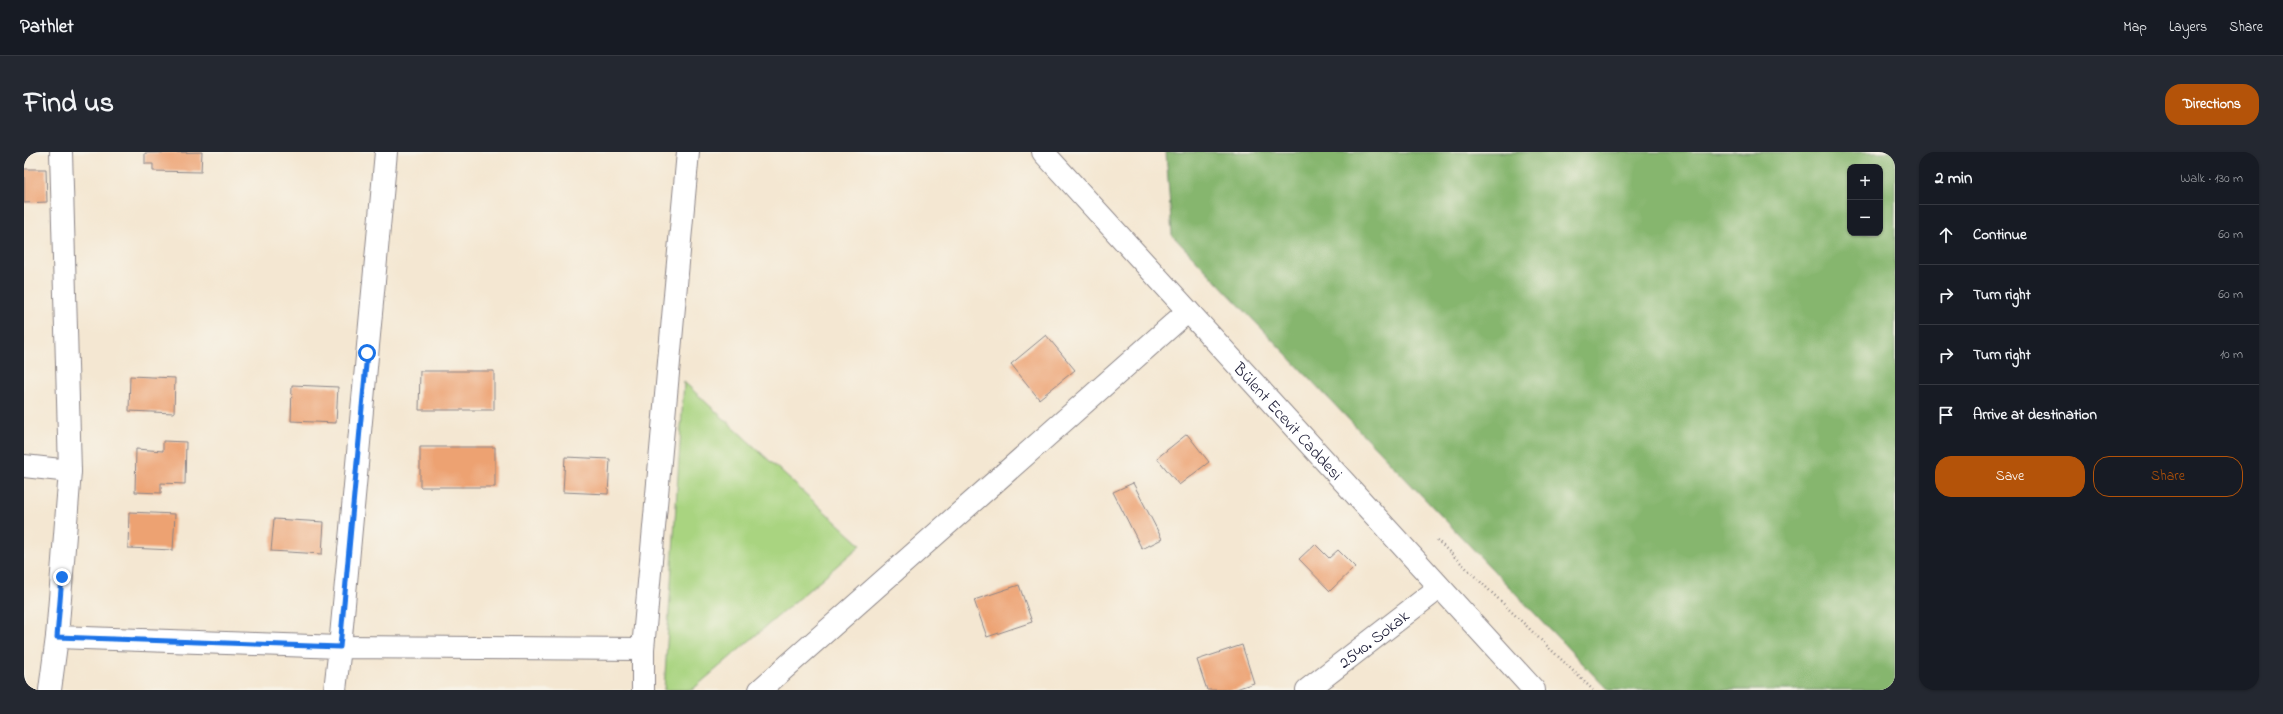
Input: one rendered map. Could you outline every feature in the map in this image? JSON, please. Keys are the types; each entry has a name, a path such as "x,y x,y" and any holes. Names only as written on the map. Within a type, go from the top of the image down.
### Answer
{"street":[{"path":"50,690 57,637 70,471 61,152"},
{"path":"335,690 386,152"},
{"path":"643,690 643,649 688,152"},
{"name":"Bülent Ecevit Caddesi","path":"1043,152 1439,588 1534,690"},
{"path":"760,690 1188,312"},
{"path":"24,466 70,471"},
{"name":"2540. Sokak","path":"1307,690 1439,588"},
{"path":"57,637 340,647 643,649"}],"green space":[{"path":"1166,152 1895,152 1895,690 1608,690 1172,235"},
{"path":"684,382 861,545 692,690 664,690"}],"building":[{"path":"202,152 201,172 153,171 153,164 145,164 145,153"},
{"path":"24,169 46,169 47,202 24,203"},
{"path":"1046,335 1075,370 1039,399 1011,364"},
{"path":"420,371 494,371 494,410 419,410"},
{"path":"130,376 175,378 174,413 129,411"},
{"path":"292,385 338,387 336,423 291,421"},
{"path":"1187,434 1209,462 1179,485 1157,458"},
{"path":"163,441 186,442 185,484 161,483 161,493 135,492 136,449 163,451"},
{"path":"420,447 495,447 495,487 420,487"},
{"path":"565,457 610,459 608,494 563,492"},
{"path":"1133,483 1162,539 1142,549 1113,492"},
{"path":"129,512 175,514 173,550 128,548"},
{"path":"274,519 324,522 322,554 271,551"},
{"path":"1315,544 1329,558 1338,550 1355,567 1330,591 1299,559"},
{"path":"1019,585 1032,622 987,637 974,600"},
{"path":"1242,645 1254,683 1233,690 1207,690 1197,660"}],"route":[{"path":"62,577 57,637 340,647 367,353"}]}
